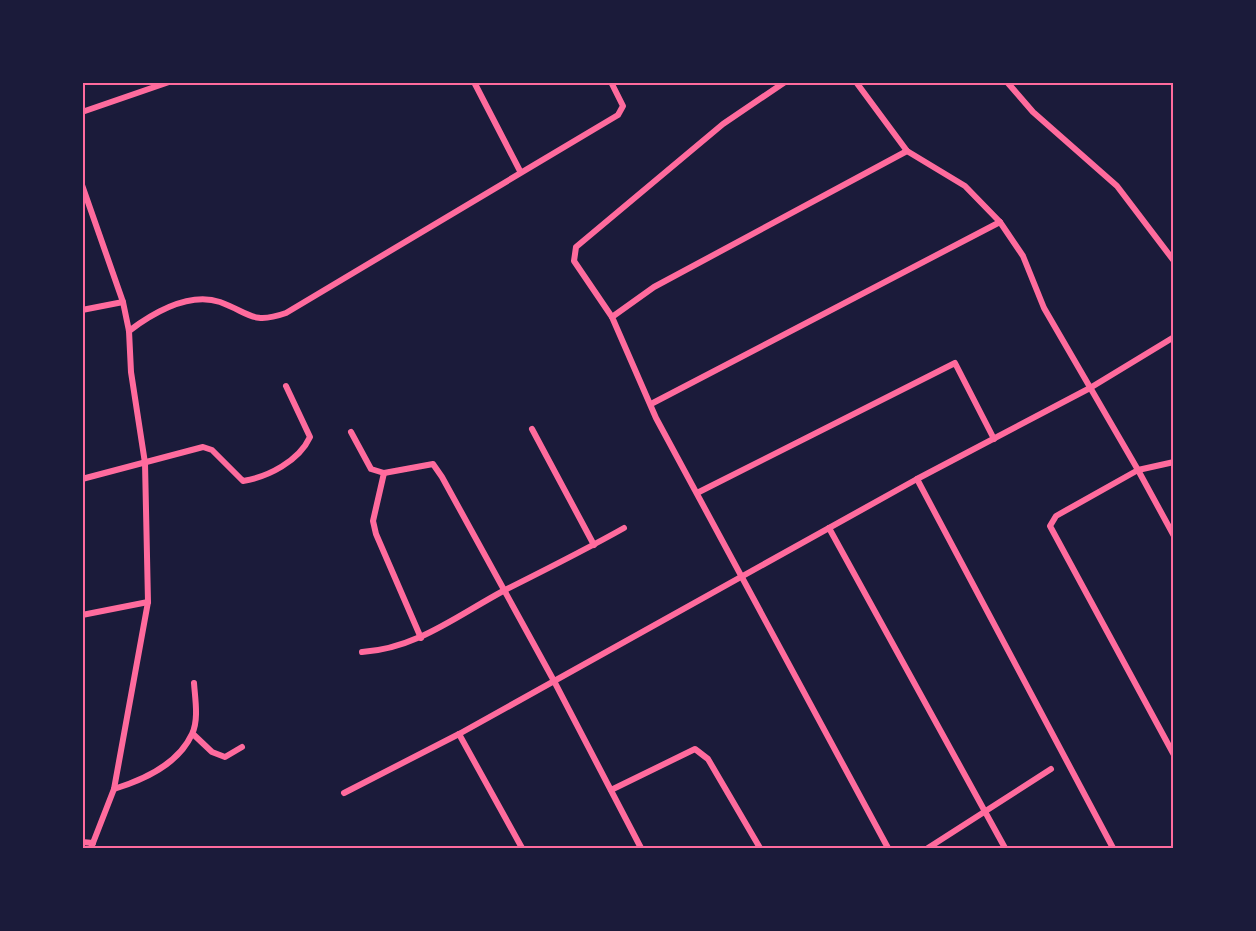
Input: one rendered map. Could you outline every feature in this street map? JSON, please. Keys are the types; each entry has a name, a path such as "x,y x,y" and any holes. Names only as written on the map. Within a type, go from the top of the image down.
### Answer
{"street":[{"path":"82,112 169,82"},
{"path":"474,82 520,171"},
{"path":"129,331 168,306 196,301 219,302 256,320 286,313 520,171 618,115 623,106 611,82"},
{"path":"785,82 723,124 576,247 574,261 612,317 651,404 888,849"},
{"path":"856,82 907,151 965,186 1000,222 1023,256 1044,308 1138,470 1173,536"},
{"path":"1007,82 1033,112 1117,186 1173,261"},
{"path":"612,317 654,287 907,151"},
{"path":"82,184 123,302 129,331 131,372 145,463 148,602 114,789 92,846 82,842"},
{"path":"651,404 1000,222"},
{"path":"82,310 123,302"},
{"path":"344,793 459,734 829,528 1090,388 1173,337"},
{"path":"699,492 955,363 994,439"},
{"path":"82,479 203,447 212,450 243,481 261,478 305,446 310,437 286,386"},
{"path":"532,429 594,545"},
{"path":"351,432 371,469 384,473 433,464 554,681 641,849"},
{"path":"1173,462 1138,470 1056,516 1050,526 1173,755"},
{"path":"384,473 380,502 373,521 376,534 421,638"},
{"path":"917,480 1113,849"},
{"path":"362,652 386,651 421,638 503,591 624,528"},
{"path":"829,528 1005,849"},
{"path":"82,615 148,602"},
{"path":"114,789 142,781 166,765 193,734 194,683"},
{"path":"193,734 219,756 225,758 242,747"},
{"path":"459,734 522,849"},
{"path":"611,790 695,749 708,759 760,849"},
{"path":"927,849 1051,770"}]}
